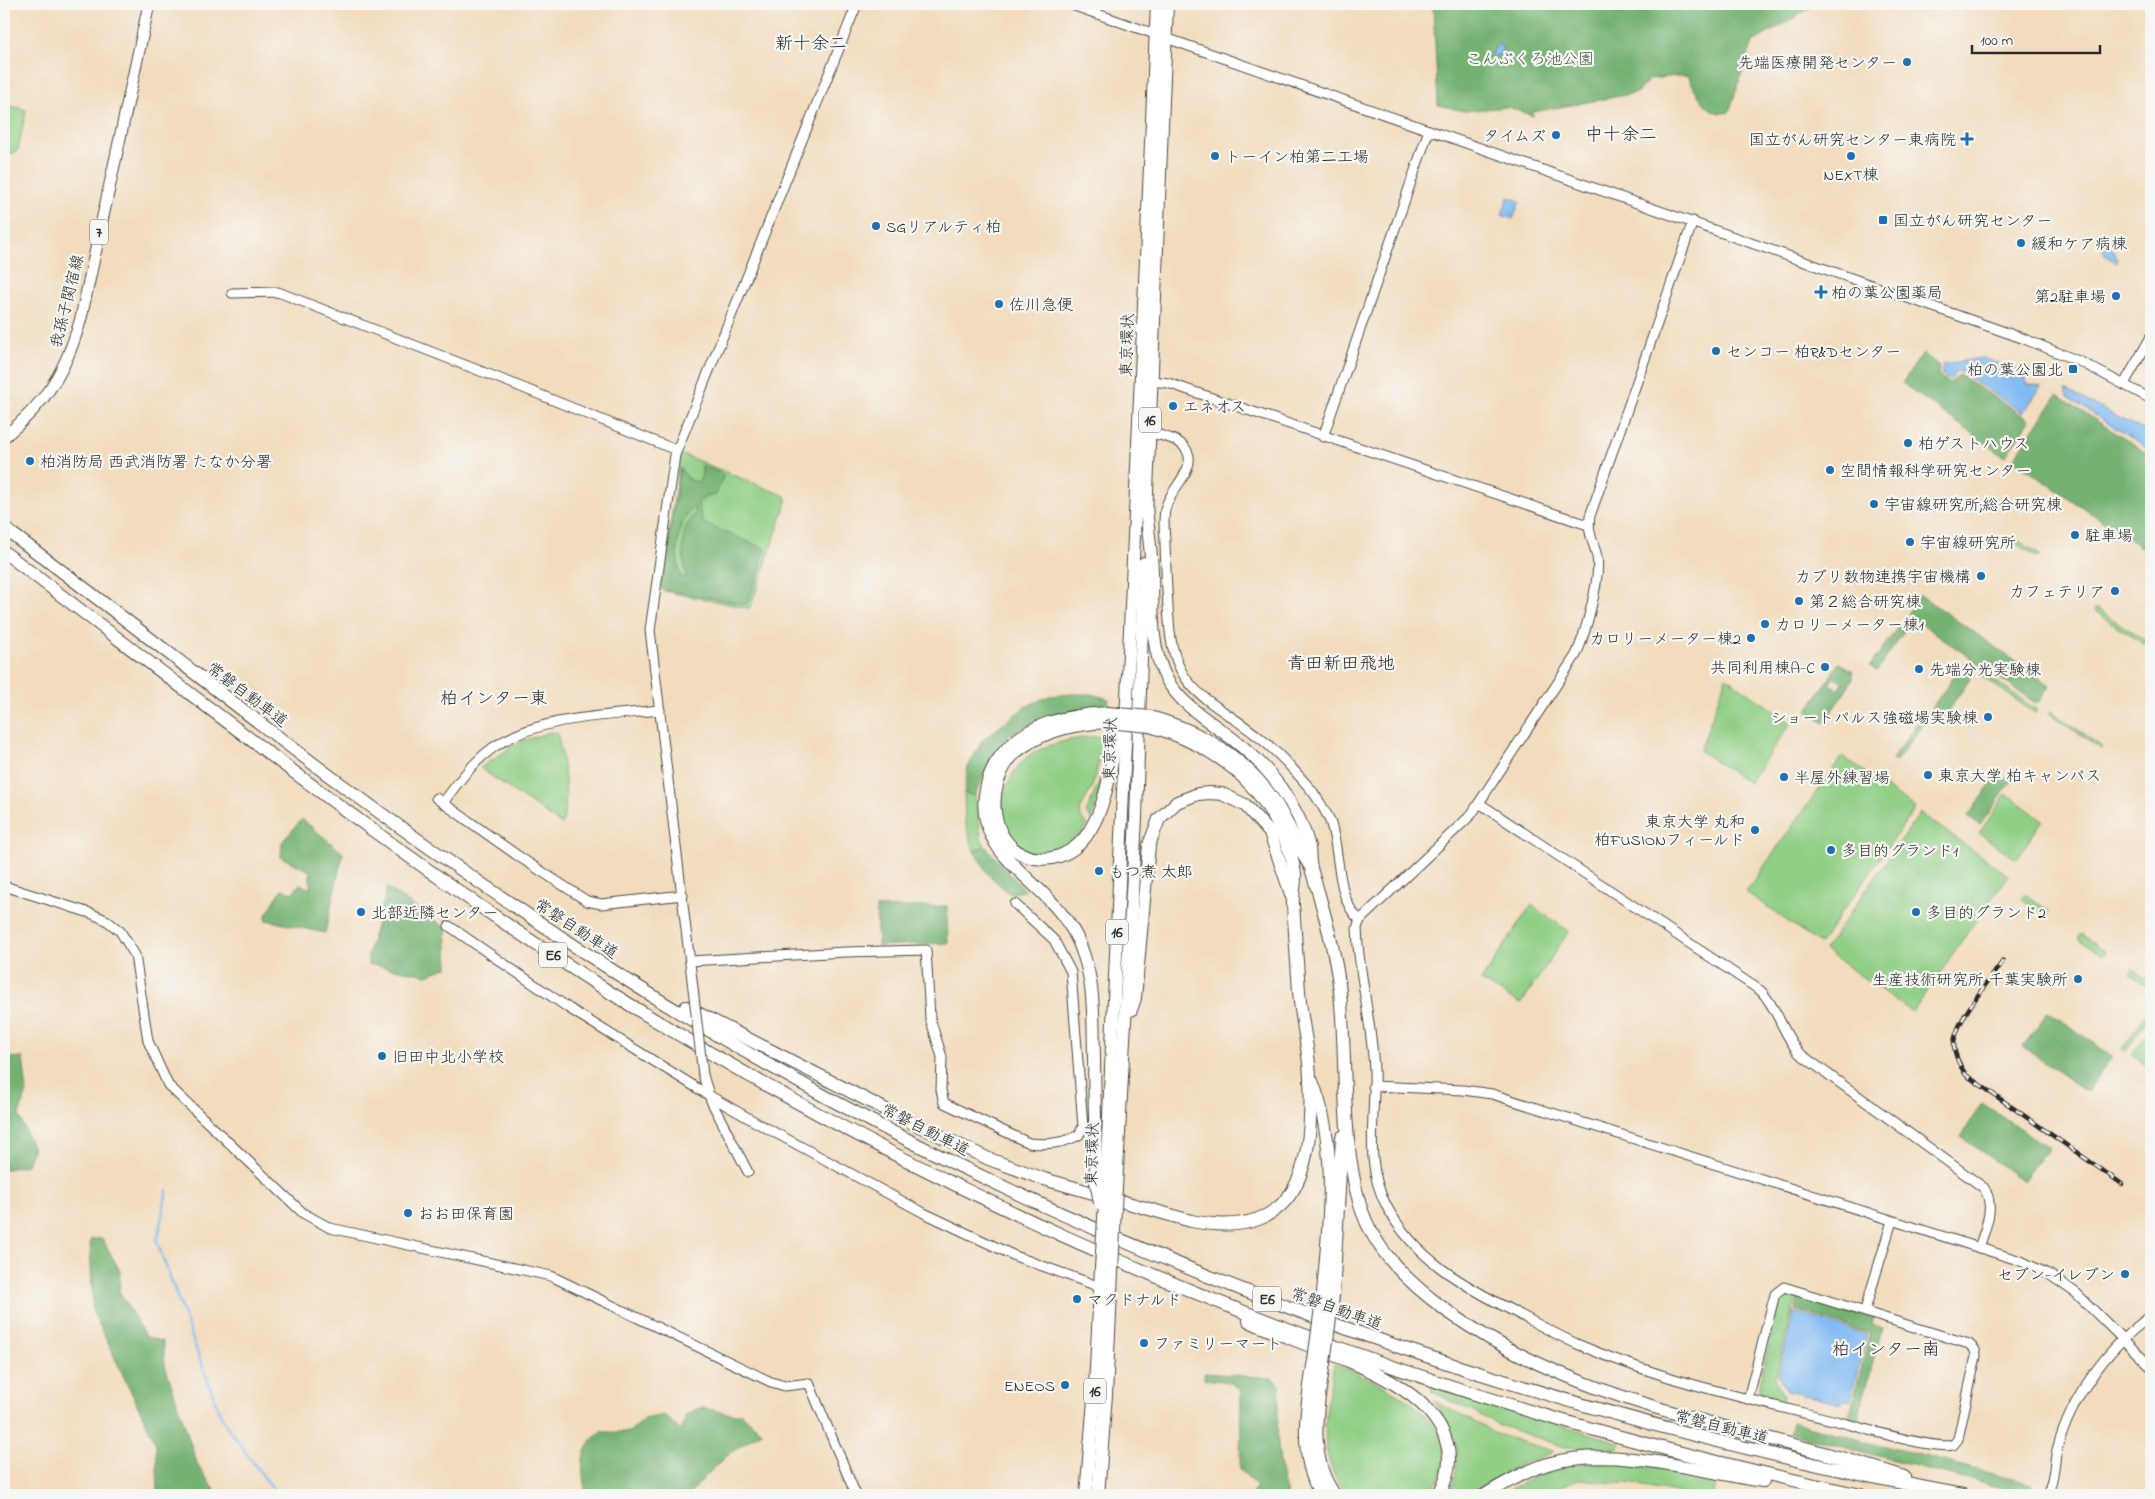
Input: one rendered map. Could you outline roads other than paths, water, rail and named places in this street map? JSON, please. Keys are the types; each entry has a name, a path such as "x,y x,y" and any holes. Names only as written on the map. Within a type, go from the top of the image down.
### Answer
{"highway":[{"name":"東京環状","path":"1106,1270 1103,1223 1124,1032 1136,818 1152,381 1160,37 1157,4"},
{"name":"東京環状","path":"1086,1495 1105,1289 1106,1185 1126,679 1160,37 1167,4"},
{"path":"1146,508 1151,565 1154,639 1161,668 1167,680 1184,702 1250,753 1276,781 1295,812 1309,848 1310,866 1327,925 1341,1002 1344,1110 1328,1294 1319,1361 1306,1424 1307,1447 1313,1478 1322,1495"},
{"name":"常磐自動車道","path":"4,528 330,776 456,866 627,980 712,1031 803,1082 977,1173 1077,1220 1272,1301 1466,1370 1651,1425 1848,1473 1960,1495"},
{"name":"E6","path":"4,552 317,790 427,870 614,994 718,1056 887,1149 1061,1234 1153,1274 1333,1345 1540,1414 1740,1468 1861,1495"},
{"path":"1108,717 1057,730 1026,745 1005,765 994,796 996,819 1000,831 1012,848 1034,858 1045,858 1065,854 1083,840 1093,824 1112,762 1126,679"},
{"path":"1106,1185 1093,1002 1088,967 1080,943 1061,913 1009,863 996,846 988,827 984,803 988,781 997,760 1019,738 1054,721 1075,716 1108,717 1188,729 1234,757 1249,770 1274,801 1299,850 1310,866"},
{"path":"1150,722 1205,748 1230,766 1254,788 1271,812 1287,845 1295,876 1292,900 1300,1008 1310,1077 1325,1123 1329,1153 1328,1294"},
{"path":"1124,1032 1135,998 1149,845 1160,819 1177,802 1198,794 1222,794 1234,798 1250,809 1270,833 1292,900"},
{"path":"627,980 718,1022 891,1113 989,1158 1044,1179 1191,1221 1215,1225 1241,1224 1264,1216 1276,1209 1293,1191 1300,1180 1306,1153 1310,1077"},
{"path":"1344,1110 1359,1200 1368,1226 1376,1241 1397,1268 1417,1288 1478,1332 1553,1372 1611,1394 1694,1419 1849,1459 1960,1495"},
{"path":"1153,1274 1262,1327 1368,1370 1414,1396 1432,1413 1446,1441 1450,1463 1438,1495"},
{"name":"東京環状","path":"1098,1495 1107,1378 1105,1289"},
{"path":"1319,1361 1316,1439 1321,1466 1335,1495"},
{"path":"1485,1495 1534,1469 1570,1460 1597,1457 1626,1458 1855,1495"}],"main road":[{"name":"我孫子関宿線","path":"4,437 39,403 57,380 70,355 80,318 149,4"}],"street":[{"path":"748,1172 710,1096 703,1075 650,630 676,450 857,4"},
{"path":"1069,4 1693,221 2022,338 2056,351 2151,399"},
{"path":"1323,437 1429,130"},
{"path":"1693,221 1588,525 1597,557 1598,574 1581,644 1471,815 1360,920 1357,928 1372,1049 1372,1148 1381,1193 1403,1232 1428,1260 1485,1297 1576,1344 1635,1365 1748,1399 1939,1446 1953,1445 1958,1439 1976,1356 1975,1350 1969,1344 1864,1310 1795,1289 1780,1288 1775,1294 1748,1399"},
{"path":"232,293 278,292 502,379 676,450"},
{"path":"2124,384 2151,337"},
{"path":"1152,381 1168,383 1323,437 1588,525"},
{"path":"1150,433 1171,438 1184,445 1190,460 1188,469 1169,497 1164,517 1167,598 1172,649 1176,662 1186,678 1202,697 1261,738 1313,792 1331,823 1346,901 1353,915 1360,920"},
{"path":"660,710 550,724 515,736 494,748 473,765 440,801 587,901 601,904 682,895"},
{"path":"1479,803 1760,990 1772,1005 1787,1037 1800,1053 1866,1104 1972,1177 1984,1188 1989,1196 1990,1205 1979,1248"},
{"path":"4,886 106,920 120,931 135,955 148,1042 168,1085 302,1213 330,1228 552,1276 771,1382 785,1386 809,1383 856,1495"},
{"path":"690,961 863,951 926,950 929,1008 942,1057 941,1090 944,1103 1029,1143 1043,1145 1079,1135 1083,1126 1071,972 1054,940 1015,904"},
{"path":"449,926 570,1009 740,1114 924,1213 1015,1256 1105,1289"},
{"path":"1373,1086 1463,1090 1492,1094 2020,1261 2064,1284 2087,1302 2151,1367"},
{"path":"726,1130 729,1121 740,1114"},
{"path":"1864,1310 1892,1221"},
{"path":"2047,1495 2056,1472 2056,1452 2069,1416 2094,1374 2123,1340 2151,1316"}],"water":[{"path":"1498,44 1503,48 1501,53 1492,58 1490,55"},
{"path":"1508,197 1520,201 1513,219 1502,215"},
{"path":"2104,243 2114,251 2116,263 2105,255 2102,246"},
{"path":"1983,358 2024,372 2027,384 2041,387 2023,413 1957,370 1950,380 1941,375 1943,364"},
{"path":"2065,390 2151,434 2151,451 2067,397"},
{"path":"1794,1312 1867,1335 1850,1401 1845,1400 1840,1404 1787,1391 1778,1375"}],"waterway":[{"path":"167,1190 157,1242 219,1411 226,1425 277,1495"},
{"path":"1573,1495 1591,1494"}],"railway":[{"path":"2003,961 1973,1002 1959,1026 1954,1046 1960,1065 1966,1075 2122,1184"}],"place":[{"name":"先端医療開発センター","path":"1907,62"},
{"name":"タイムズ","path":"1556,135"},
{"name":"国立がん研究センター東病院","path":"1967,139"},
{"name":"トーイン柏第二工場","path":"1215,156"},
{"name":"NEXT棟","path":"1851,156"},
{"name":"国立がん研究センター","path":"1883,220"},
{"name":"SGリアルティ柏","path":"876,226"},
{"name":"緩和ケア病棟","path":"2021,243"},
{"name":"柏の葉公園薬局","path":"1821,292"},
{"name":"第2駐車場","path":"2116,296"},
{"name":"佐川急便","path":"999,304"},
{"name":"センコー 柏R&Dセンター","path":"1716,351"},
{"name":"柏の葉公園北","path":"2073,369"},
{"name":"エネオス","path":"1173,406"},
{"name":"柏ゲストハウス","path":"1908,443"},
{"name":"柏消防局 西武消防署 たなか分署","path":"30,461"},
{"name":"空間情報科学研究センター","path":"1830,470"},
{"name":"宇宙線研究所;総合研究棟","path":"1874,504"},
{"name":"駐車場","path":"2075,535"},
{"name":"宇宙線研究所","path":"1910,542"},
{"name":"カブリ数物連携宇宙機構","path":"1981,576"},
{"name":"カフェテリア","path":"2115,591"},
{"name":"第２総合研究棟","path":"1799,601"},
{"name":"カロリーメーター棟1","path":"1765,624"},
{"name":"カロリーメーター棟2","path":"1751,638"},
{"name":"共同利用棟A-C","path":"1825,667"},
{"name":"先端分光実験棟","path":"1919,669"},
{"name":"ショートパルス強磁場実験棟","path":"1988,717"},
{"name":"東京大学 柏キャンパス","path":"1928,775"},
{"name":"半屋外練習場","path":"1784,777"},
{"name":"東京大学 丸和 柏FUSIONフィールド","path":"1755,830"},
{"name":"多目的グランド1","path":"1831,850"},
{"name":"もつ煮 太郎","path":"1099,871"},
{"name":"北部近隣センター","path":"361,912"},
{"name":"多目的グランド2","path":"1916,912"},
{"name":"生産技術研究所 千葉実験所","path":"2078,979"},
{"name":"旧田中北小学校","path":"382,1056"},
{"name":"おお田保育園","path":"408,1213"},
{"name":"セブン-イレブン","path":"2125,1274"},
{"name":"マクドナルド","path":"1077,1299"},
{"name":"ファミリーマート","path":"1144,1343"},
{"name":"ENEOS","path":"1065,1385"}],"district":[{"name":"新十余二","path":"811,43"},
{"name":"中十余二","path":"1621,134"},
{"name":"青田新田飛地","path":"1341,663"},
{"name":"柏インター東","path":"494,698"},
{"name":"柏インター南","path":"1886,1349"}],"park label":[{"name":"こんぶくろ池公園","path":"1530,58"}]}
